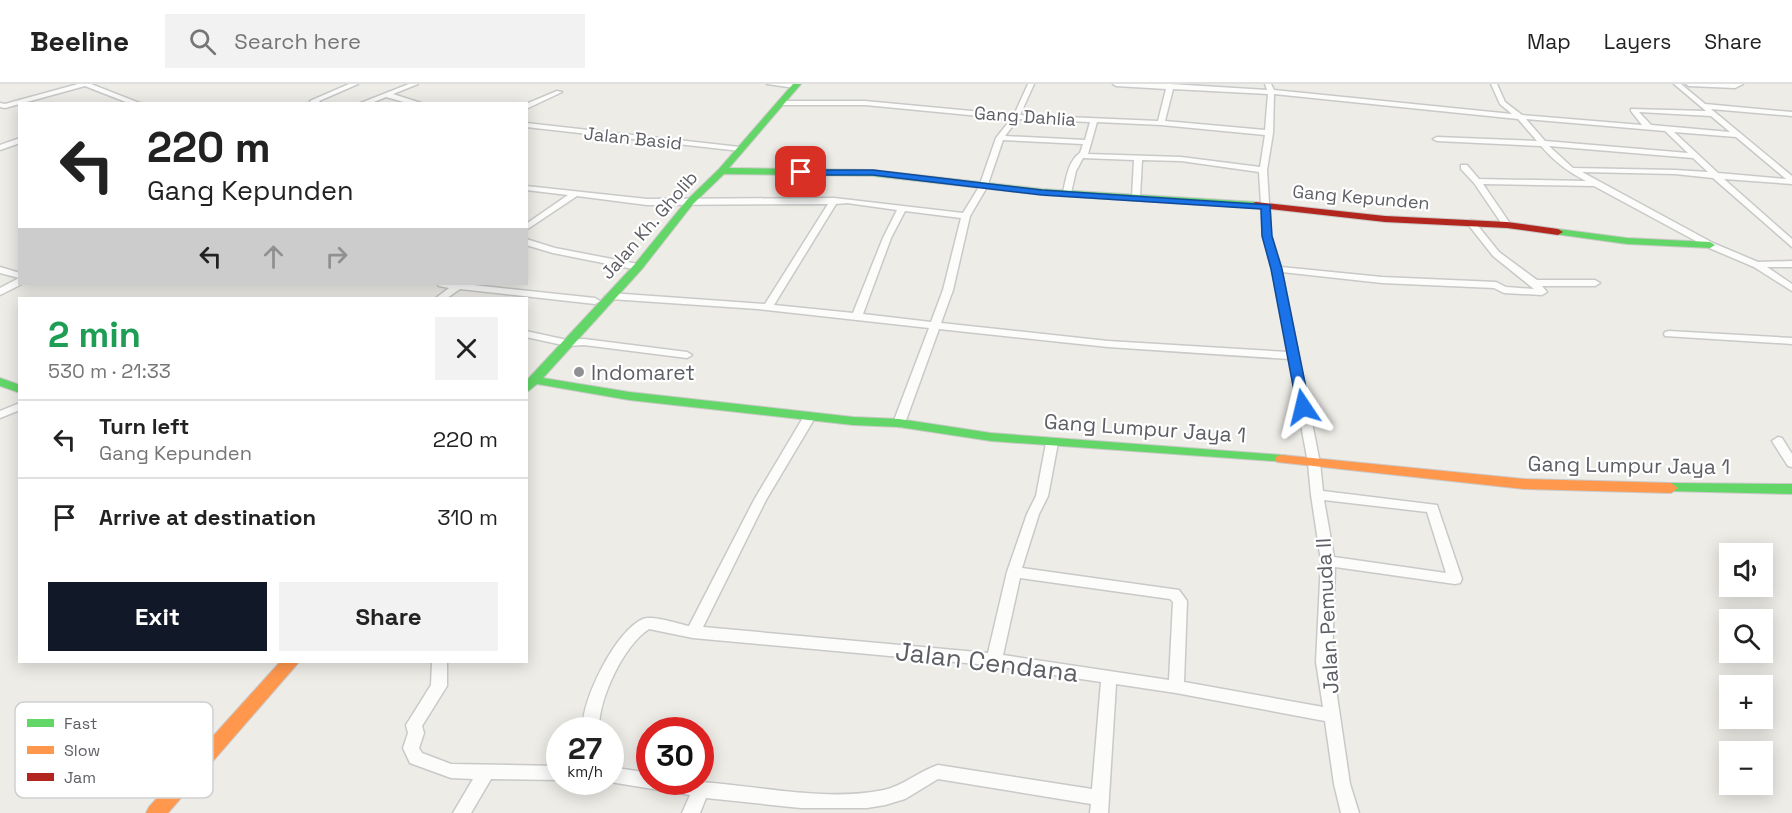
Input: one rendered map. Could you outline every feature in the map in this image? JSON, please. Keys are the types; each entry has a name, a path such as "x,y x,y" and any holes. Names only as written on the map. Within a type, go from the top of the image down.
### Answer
{"street":[{"path":"20,102 85,84 135,102"},
{"path":"315,102 313,101 355,84"},
{"path":"367,102 415,84"},
{"path":"770,84 796,85"},
{"path":"898,423 952,274 959,237 966,216 983,187 1000,138 1005,128 1016,117 1031,84"},
{"path":"1116,84 1269,88 1669,131 1740,135"},
{"path":"1494,84 1502,103 1520,116 1571,170 1710,245 1757,265 1792,288"},
{"path":"1677,84 1792,181"},
{"path":"1689,84 1735,86 1740,84"},
{"name":"Jalan Kh. Gholib","path":"531,385 638,267 690,202 722,171 796,85"},
{"path":"1161,123 1170,86"},
{"name":"Jalan Pemuda II","path":"1269,88 1269,133 1263,170 1267,236 1276,269 1314,463 1328,561 1324,662 1342,784 1350,813"},
{"path":"528,105 559,92"},
{"path":"387,95 413,102"},
{"path":"2,107 18,103"},
{"name":"Gang Dahlia","path":"781,103 865,103 1016,117 1161,123 1269,133"},
{"path":"1704,106 1792,114"},
{"path":"1649,128 1633,110 1714,114"},
{"path":"1067,193 1072,169 1080,156 1084,154 1094,120"},
{"name":"Jalan Basid","path":"528,125 740,149"},
{"path":"1669,131 1715,176 1792,244"},
{"path":"1000,138 1089,142"},
{"path":"1437,139 1544,144 1696,156"},
{"path":"0,148 18,141"},
{"path":"1080,156 1204,161 1263,170"},
{"path":"1136,197 1138,158"},
{"path":"1464,167 1477,181 1507,225"},
{"path":"1571,170 1617,169 1792,181"},
{"name":"Gang Kepunden","path":"722,171 873,173 983,187 1266,207 1385,219 1507,225 1627,241 1710,245"},
{"path":"1477,181 1597,184"},
{"path":"528,188 647,202 834,200 966,216"},
{"path":"528,227 577,194"},
{"path":"768,307 834,200"},
{"path":"857,316 887,238 903,207"},
{"path":"1276,269 1382,280 1496,285 1504,290 1542,292 1535,283 1496,254 1471,223"},
{"path":"528,243 553,250 638,267"},
{"path":"1757,265 1792,264"},
{"path":"0,270 18,275"},
{"path":"0,292 18,282"},
{"path":"1535,283 1595,283"},
{"path":"442,297 458,285"},
{"path":"467,285 596,301"},
{"path":"610,296 768,307 1108,344 1294,356"},
{"path":"528,334 567,343 584,342 687,356"},
{"path":"1669,334 1792,341"},
{"path":"0,382 18,388"},
{"name":"Gang Lumpur Jaya 1","path":"531,385 853,422 898,423 991,437 1250,456 1524,484 1633,488 1792,489"},
{"path":"0,415 18,407"},
{"path":"693,632 760,500 810,416"},
{"path":"1778,441 1792,463"},
{"path":"994,660 1014,572 1041,496 1052,443"},
{"path":"1317,495 1432,508 1455,579 1328,561"},
{"path":"1014,572 1174,594 1180,601 1176,687"},
{"name":"Jalan Cendana","path":"591,717 607,675 632,633 640,625 647,624 693,632 994,660 1176,687 1333,716"},
{"path":"213,749 289,663"},
{"path":"440,663 439,686 414,725 416,733 411,748 416,758 451,771 546,773"},
{"path":"714,791 792,800 857,802 898,795 923,777 938,771 1100,805 1109,677"},
{"path":"462,813 488,771"},
{"path":"691,813 699,795"},
{"path":"156,813 169,798"}],"traffic: fast":[{"path":"528,387 638,267 690,202 722,171 797,84"},
{"path":"722,171 873,173 1042,192 1256,205"},
{"path":"1558,232 1627,241 1710,245"},
{"path":"535,380 629,396 853,421 899,423 991,437 1282,459"},
{"path":"0,382 18,388"},
{"path":"1671,488 1792,489"}],"traffic: slow":[{"path":"1282,459 1524,484 1671,488"},
{"path":"213,749 289,663"},
{"path":"156,813 169,798"}],"traffic: jam":[{"path":"1256,205 1385,219 1507,225 1558,232"}],"place":[{"name":"Indomaret","path":"579,372"}],"route":[{"path":"801,172 873,173 1042,192 1266,207 1267,236 1276,269 1303,407"}]}
